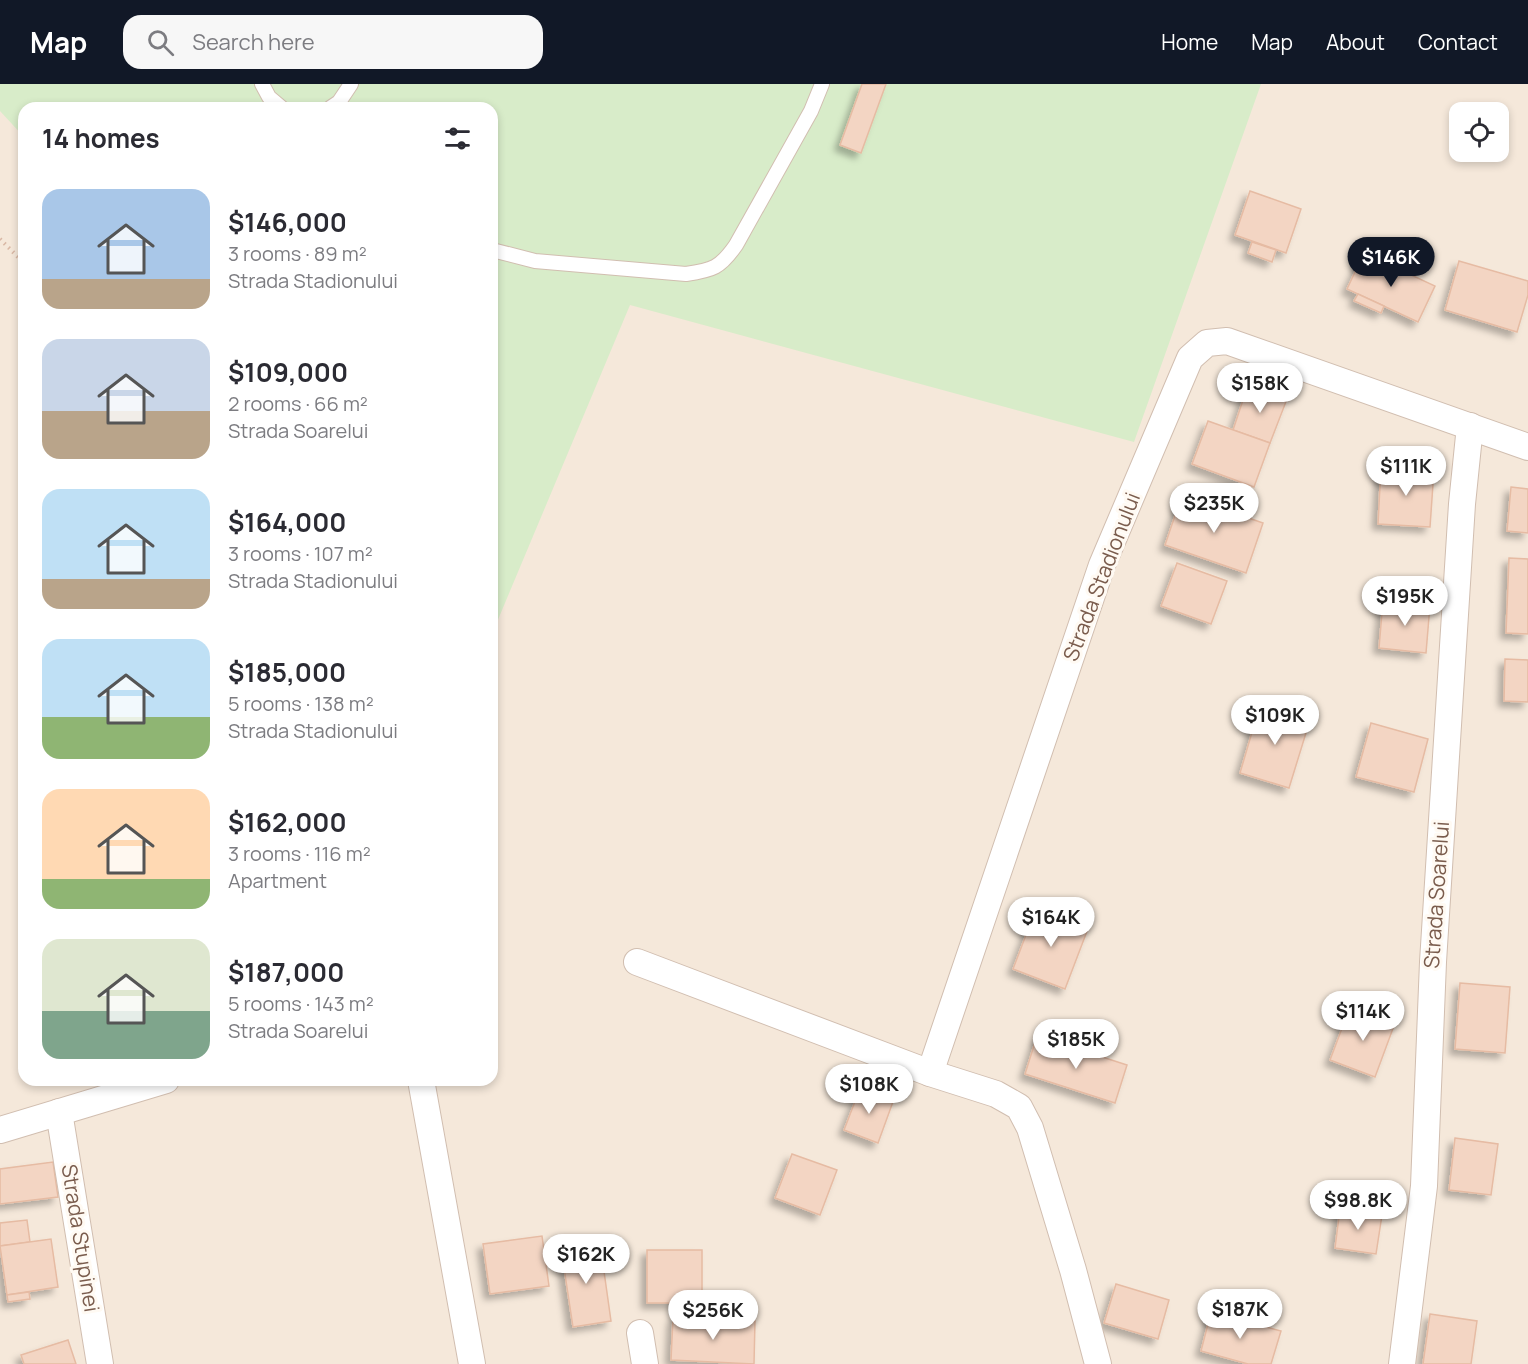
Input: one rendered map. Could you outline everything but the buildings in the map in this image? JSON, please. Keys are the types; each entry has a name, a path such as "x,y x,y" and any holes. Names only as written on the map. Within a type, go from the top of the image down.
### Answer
{"street":[{"name":"Strada Stadionului","path":"930,1073 1102,565 1190,358 1207,343 1227,341 1528,447"},
{"name":"Strada Soarelui","path":"1402,1364 1424,1185 1433,962 1462,504 1470,426"},
{"path":"638,962 930,1073 996,1094 1019,1107 1030,1128 1073,1270 1098,1364"},
{"path":"0,1130 146,1086"},
{"path":"422,1086 472,1364"},
{"name":"Strada Stupinei","path":"59,1112 100,1364"},
{"path":"640,1333 645,1364"}],"lane":[{"path":"262,84 269,97 275,102"},
{"path":"340,102 351,84"},
{"path":"498,252 535,261 686,274 707,271 724,261 736,245 811,111 822,84"}],"path":[{"path":"0,239 18,257"}],"shaded area":[{"path":"0,84 1528,84 1528,1364 0,1364"}],"green space":[{"path":"0,84 1261,84 1134,442 630,305 498,620 498,102 18,102 18,130 0,111"}]}
